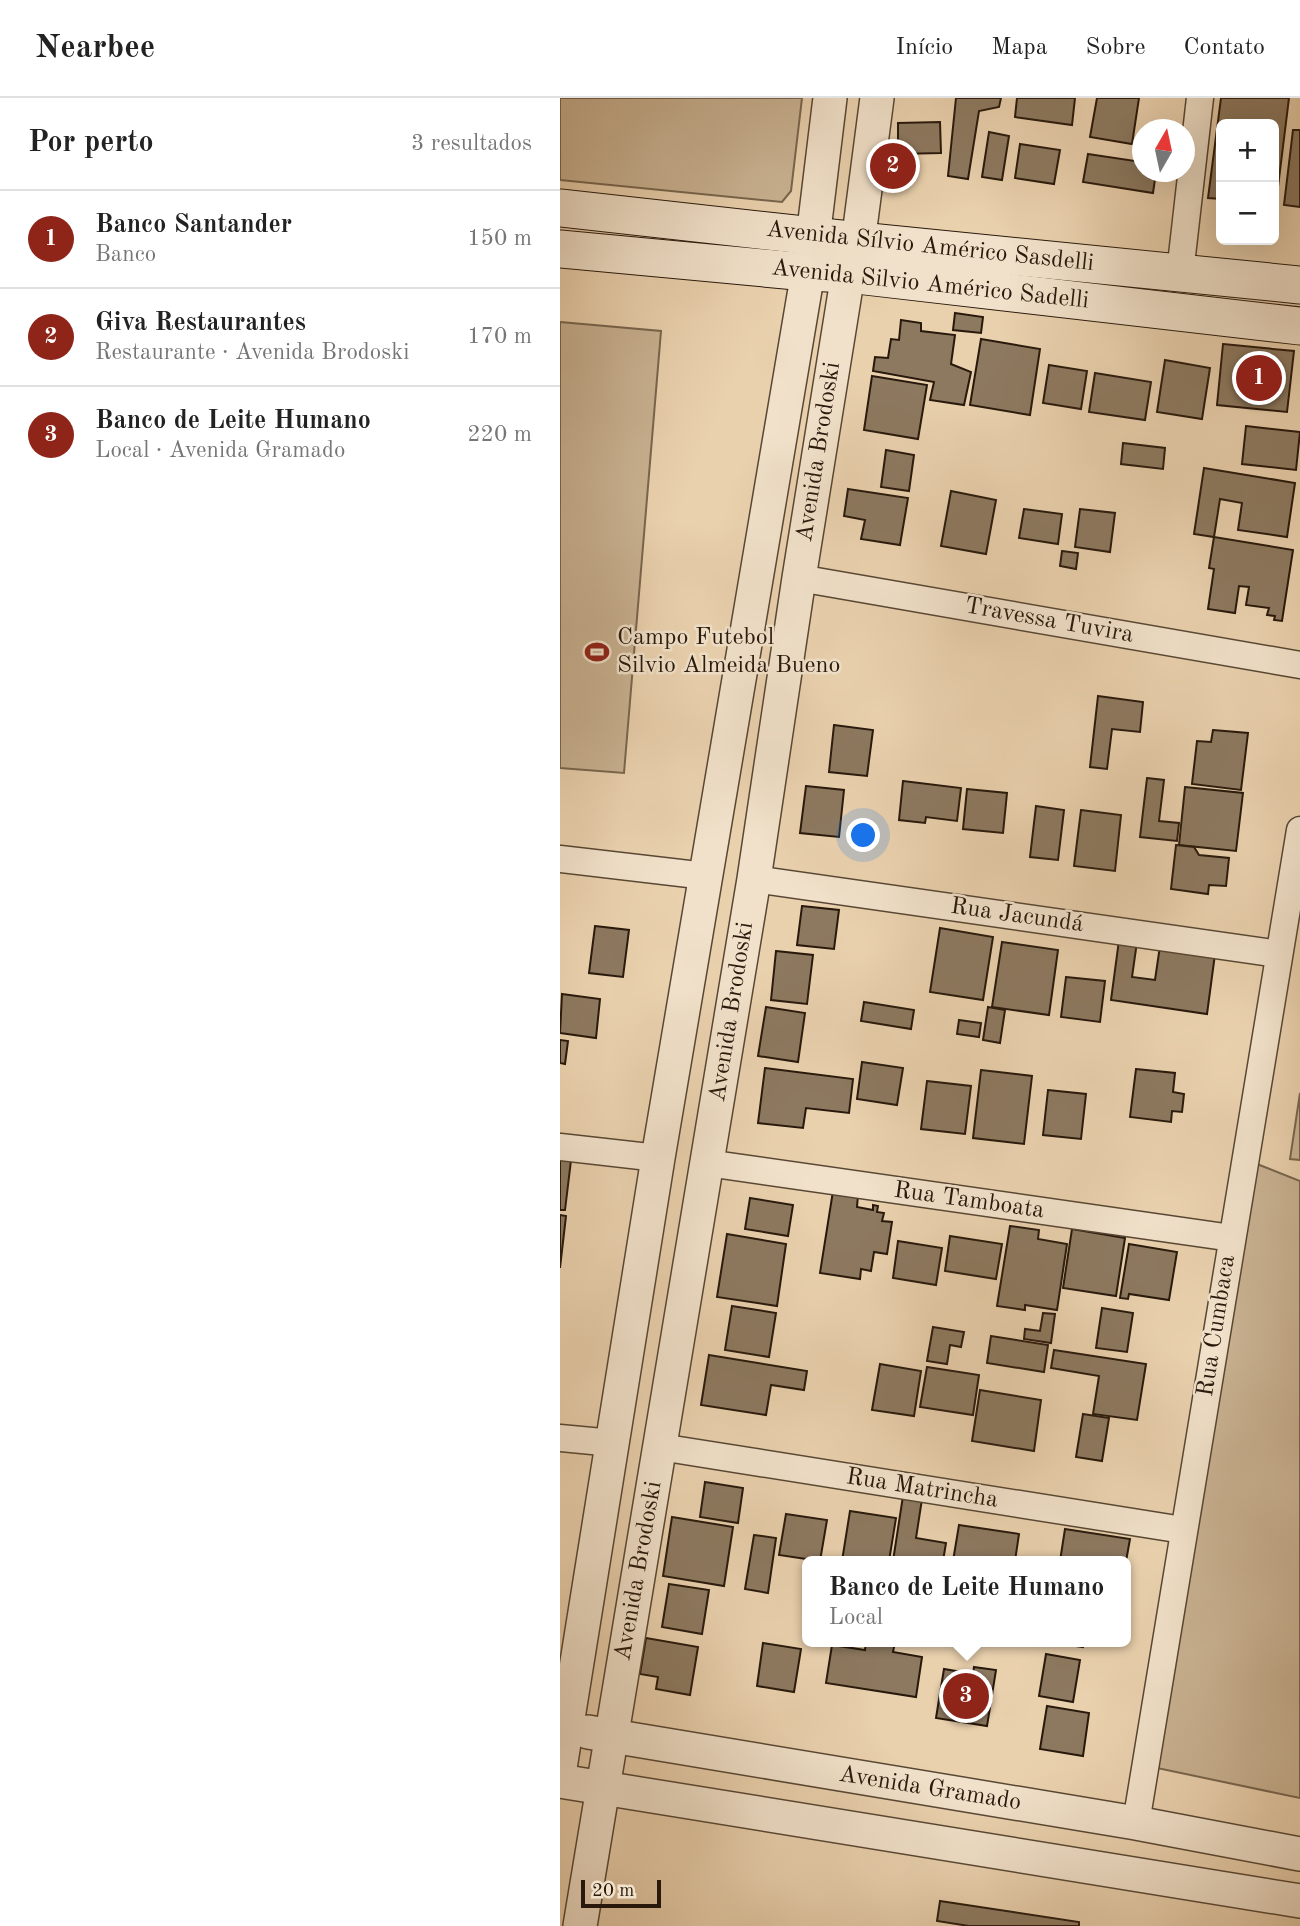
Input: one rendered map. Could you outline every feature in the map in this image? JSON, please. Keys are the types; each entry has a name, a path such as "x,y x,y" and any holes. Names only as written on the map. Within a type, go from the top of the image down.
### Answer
{"main road":[{"name":"Avenida Sílvio Américo Sasdelli","path":"560,208 814,235 854,257 1180,272 1300,285"},
{"name":"Avenida Silvio Américo Sadelli","path":"560,249 807,272 854,257 1300,326"}],"street":[{"name":"Avenida Brodoski","path":"560,1768 564,1728 658,1158 814,235 830,98"},
{"name":"Avenida Brodoski","path":"580,1926 754,879 799,578 854,257 877,98"},
{"path":"1180,272 1200,98"},
{"name":"Travessa Tuvira","path":"799,578 1300,665"},
{"name":"Rua Cumbaca","path":"1136,1823 1300,830"},
{"path":"560,859 706,876"},
{"name":"Rua Jacundá","path":"754,879 1279,954"},
{"path":"560,1147 658,1158"},
{"name":"Rua Tamboata","path":"707,1163 1232,1238"},
{"path":"560,1438 613,1443"},
{"name":"Rua Matrincha","path":"660,1447 1183,1530"},
{"name":"Avenida Gramado","path":"564,1728 1136,1823 1300,1854"},
{"path":"560,1781 1300,1901"}],"shaded area":[{"path":"560,98 802,98 791,191 782,202 560,180"},
{"name":"Campo Futebol Silvio Almeida Bueno","path":"560,322 661,331 624,773 560,768"},
{"path":"1300,1093 1300,1160 1290,1159"},
{"path":"1257,1164 1300,1181 1300,1798 1157,1768"}],"building":[{"path":"956,98 1001,98 999,107 979,111 968,179 948,176"},
{"path":"1017,98 1075,98 1072,125 1015,117"},
{"path":"1097,98 1139,98 1136,119 1132,119 1132,144 1090,137"},
{"path":"1221,98 1289,98 1279,179 1279,119 1218,119"},
{"path":"940,122 941,153 898,154 898,123"},
{"path":"1293,130 1300,130 1300,207 1284,205"},
{"path":"989,132 1009,136 1002,180 982,177"},
{"path":"1216,136 1216,199 1208,198"},
{"path":"1020,144 1060,150 1054,184 1015,178"},
{"path":"1088,154 1132,161 1132,182 1155,182 1153,193 1083,182"},
{"path":"955,313 983,317 981,333 953,330"},
{"path":"901,320 921,323 921,331 955,335 951,364 971,372 964,405 930,400 934,382 873,371 875,357 888,358 891,339 899,340"},
{"path":"981,339 1040,349 1030,415 970,405"},
{"path":"1223,344 1294,351 1287,412 1217,405"},
{"path":"1165,360 1210,368 1202,419 1157,412"},
{"path":"1049,365 1087,371 1081,409 1043,403"},
{"path":"1095,373 1151,382 1145,420 1089,412"},
{"path":"872,376 927,385 918,439 864,430"},
{"path":"1246,426 1300,432 1296,470 1242,464"},
{"path":"1123,443 1165,448 1163,469 1121,464"},
{"path":"886,450 914,455 909,491 881,487"},
{"path":"1204,468 1295,483 1287,537 1238,530 1242,503 1220,499 1214,537 1194,534"},
{"path":"848,489 908,498 900,545 861,539 865,520 844,516"},
{"path":"951,491 996,500 986,554 941,546"},
{"path":"1024,509 1062,514 1058,544 1019,538"},
{"path":"1080,509 1115,513 1110,552 1075,547"},
{"path":"1214,537 1293,550 1282,621 1267,615 1269,608 1246,605 1249,587 1239,586 1235,613 1208,609 1214,569 1209,568"},
{"path":"1062,551 1078,553 1076,569 1060,566"},
{"path":"1098,696 1143,702 1140,732 1112,729 1107,769 1090,767"},
{"path":"834,725 873,730 867,776 829,772"},
{"path":"1213,730 1248,733 1241,790 1192,784 1197,741 1211,742"},
{"path":"1147,778 1164,780 1159,821 1179,823 1177,841 1140,837"},
{"path":"903,781 961,788 957,821 926,817 925,823 899,820"},
{"path":"806,786 844,790 839,837 800,833"},
{"path":"1185,787 1243,793 1236,851 1179,845"},
{"path":"967,789 1007,793 1003,833 963,829"},
{"path":"1036,806 1064,810 1058,860 1030,857"},
{"path":"1081,810 1121,815 1115,871 1074,866"},
{"path":"1176,845 1194,847 1199,855 1229,858 1226,886 1209,885 1208,894 1171,889"},
{"path":"802,906 839,910 834,949 797,945"},
{"path":"595,926 629,930 623,977 589,973"},
{"path":"940,928 993,937 983,1000 930,992"},
{"path":"1119,940 1137,942 1132,977 1155,980 1160,946 1215,954 1207,1014 1111,1000"},
{"path":"1002,942 1058,950 1049,1015 992,1007"},
{"path":"776,951 813,955 807,1004 771,1000"},
{"path":"1066,977 1105,981 1100,1022 1061,1017"},
{"path":"562,994 600,999 596,1038 560,1033"},
{"path":"864,1002 914,1010 911,1029 861,1021"},
{"path":"766,1007 805,1013 798,1062 758,1056"},
{"path":"988,1007 1005,1010 1000,1043 983,1040"},
{"path":"959,1020 981,1023 979,1037 957,1034"},
{"path":"560,1040 568,1041 565,1064 560,1063"},
{"path":"862,1062 903,1068 897,1105 857,1099"},
{"path":"765,1068 853,1079 849,1113 806,1108 803,1128 758,1123"},
{"path":"1136,1069 1175,1073 1173,1092 1184,1094 1182,1112 1172,1111 1171,1122 1130,1117"},
{"path":"981,1070 1032,1076 1024,1144 973,1138"},
{"path":"927,1081 971,1086 965,1134 921,1129"},
{"path":"1048,1090 1086,1094 1081,1139 1043,1135"},
{"path":"560,1150 572,1152 565,1210 560,1210"},
{"path":"833,1191 858,1195 857,1207 873,1210 873,1205 878,1206 877,1212 884,1213 882,1221 892,1222 887,1254 874,1252 871,1271 861,1269 860,1279 820,1273"},
{"path":"750,1198 793,1205 788,1236 745,1229"},
{"path":"560,1215 566,1216 560,1268"},
{"path":"1010,1226 1039,1230 1038,1239 1067,1244 1057,1310 1025,1305 1025,1310 997,1306"},
{"path":"1072,1229 1125,1238 1116,1296 1063,1288"},
{"path":"727,1234 786,1244 777,1306 717,1297"},
{"path":"950,1236 1002,1244 996,1279 945,1271"},
{"path":"898,1241 942,1248 936,1285 893,1278"},
{"path":"1129,1244 1177,1252 1169,1300 1129,1294 1128,1299 1120,1298"},
{"path":"732,1306 776,1313 769,1357 725,1350"},
{"path":"1102,1308 1133,1313 1127,1352 1096,1348"},
{"path":"1043,1313 1055,1314 1051,1343 1024,1339 1025,1329 1040,1331"},
{"path":"933,1327 964,1332 961,1347 950,1345 947,1364 927,1361"},
{"path":"991,1336 1048,1345 1044,1372 987,1363"},
{"path":"1054,1350 1146,1364 1137,1420 1093,1414 1099,1376 1051,1368"},
{"path":"709,1355 807,1371 804,1390 771,1385 766,1415 701,1405"},
{"path":"880,1364 921,1371 914,1416 872,1410"},
{"path":"927,1367 979,1375 973,1415 920,1407"},
{"path":"980,1390 1041,1400 1034,1451 972,1441"},
{"path":"1083,1414 1109,1418 1102,1461 1076,1457"},
{"path":"705,1482 743,1488 738,1523 700,1517"},
{"path":"903,1496 922,1499 916,1538 946,1543 944,1556 894,1556"},
{"path":"850,1511 896,1518 890,1556 843,1556"},
{"path":"786,1514 827,1520 821,1556 802,1556 802,1558 779,1555"},
{"path":"672,1517 733,1527 724,1586 663,1576"},
{"path":"959,1525 1019,1534 1016,1556 954,1556"},
{"path":"1065,1529 1130,1539 1127,1556 1061,1556"},
{"path":"754,1535 776,1538 768,1593 745,1589"},
{"path":"669,1584 709,1590 702,1634 662,1627"},
{"path":"646,1638 698,1647 690,1695 656,1689 658,1677 640,1674"},
{"path":"763,1643 801,1649 794,1692 757,1686"},
{"path":"832,1647 865,1650 865,1647 894,1647 893,1652 922,1657 916,1697 826,1683"},
{"path":"1046,1654 1080,1660 1073,1702 1039,1696"},
{"path":"974,1667 996,1670 987,1726 936,1718 944,1669 973,1674"},
{"path":"1047,1706 1089,1713 1083,1756 1040,1749"},
{"path":"940,1901 1079,1922 1079,1926 969,1926 937,1921"}],"place":[{"name":"Giva Restaurantes","path":"893,166"},
{"name":"Banco Santander","path":"1259,378"},
{"name":"Campo Futebol Silvio Almeida Bueno","path":"597,652"},
{"name":"Banco de Leite Humano","path":"966,1696"}]}
